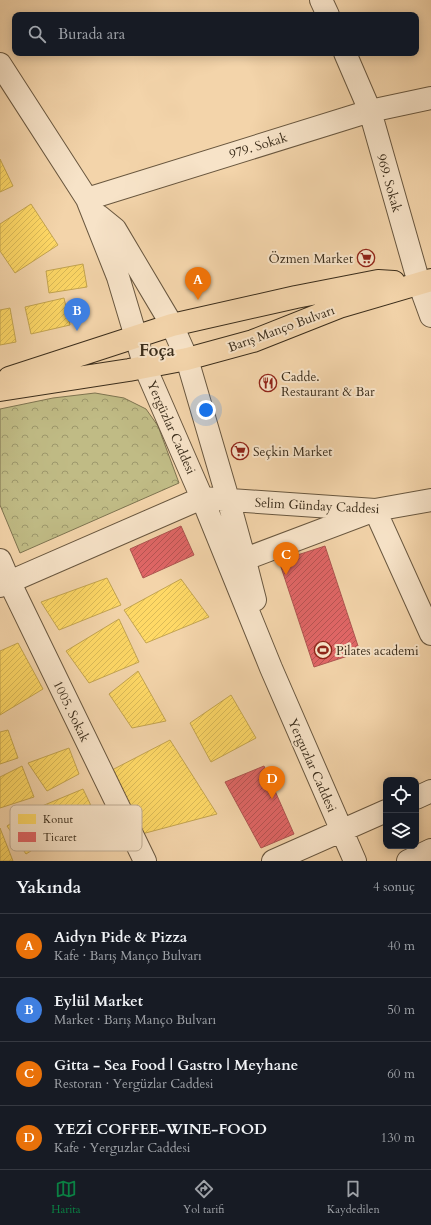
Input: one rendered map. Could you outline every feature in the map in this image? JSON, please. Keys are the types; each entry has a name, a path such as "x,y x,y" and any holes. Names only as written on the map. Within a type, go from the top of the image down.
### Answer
{"main road":[{"name":"Barış Manço Bulvarı","path":"0,381 136,335 172,325 296,297 378,281 425,282"},
{"name":"Barış Manço Bulvarı","path":"0,390 187,359 252,341 339,307 425,282"}],"street":[{"path":"322,0 327,12"},
{"name":"969. Sokak","path":"345,56 370,111 425,282 431,316"},
{"name":"Yergüzlar Caddesi","path":"0,64 90,204 118,277 145,367 202,498 237,563 271,668"},
{"name":"979. Sokak","path":"90,204 370,111 431,98"},
{"path":"90,204 115,229 172,325 187,359 228,499 237,563 375,510 431,634"},
{"path":"4,583 202,498"},
{"name":"Selim Günday Caddesi","path":"202,498 375,510 431,500"},
{"name":"1005. Sokak","path":"0,560 4,583 117,805"},
{"name":"Yerguzlar Caddesi","path":"271,668 355,861"},
{"path":"419,797 431,792"},
{"path":"273,861 383,812"},
{"path":"408,861 431,850"},
{"name":"1005. Sokak","path":"140,851 145,861"}],"green space":[{"path":"95,393 124,398 146,409 158,426 179,483 20,553 0,505 0,409 53,398"}],"building: Konut":[{"path":"0,159 13,186 0,192"},
{"path":"31,204 58,245 15,273 0,251 0,224"},
{"path":"83,264 87,287 49,293 46,271"},
{"path":"64,298 70,325 31,334 25,307"},
{"path":"10,308 16,342 0,345 0,310"},
{"path":"107,578 121,605 59,630 41,602"},
{"path":"181,579 209,617 146,643 124,610"},
{"path":"119,619 139,662 89,683 66,651"},
{"path":"18,643 43,689 0,715 0,651"},
{"path":"138,671 166,721 132,728 109,694"},
{"path":"231,695 256,738 211,762 190,723"},
{"path":"8,730 18,758 0,764 0,732"},
{"path":"170,740 217,814 142,834 142,805 126,805 112,770"},
{"path":"69,748 79,774 47,791 28,763"},
{"path":"22,766 34,797 0,808 0,777"},
{"path":"83,789 91,805 44,805"},
{"path":"0,828 13,861 0,861"},
{"path":"24,851 31,851 26,854"}],"building: Ticaret":[{"path":"181,526 194,555 143,578 130,549"},
{"path":"325,546 360,652 314,667 279,561"},
{"path":"264,766 294,834 261,848 225,782"}],"place":[{"name":"Özmen Market","path":"366,258"},
{"name":"Aidyn Pide & Pizza","path":"198,300"},
{"name":"Eylül Market","path":"77,331"},
{"name":"Cadde. Restaurant & Bar","path":"268,383"},
{"name":"Seçkin Market","path":"240,451"},
{"name":"Gitta - Sea Food | Gastro | Meyhane","path":"286,575"},
{"name":"Pilates academi","path":"323,650"},
{"name":"YEZİ COFFEE-WINE-FOOD","path":"272,799"}],"district":[{"name":"Foça","path":"157,350"}]}
